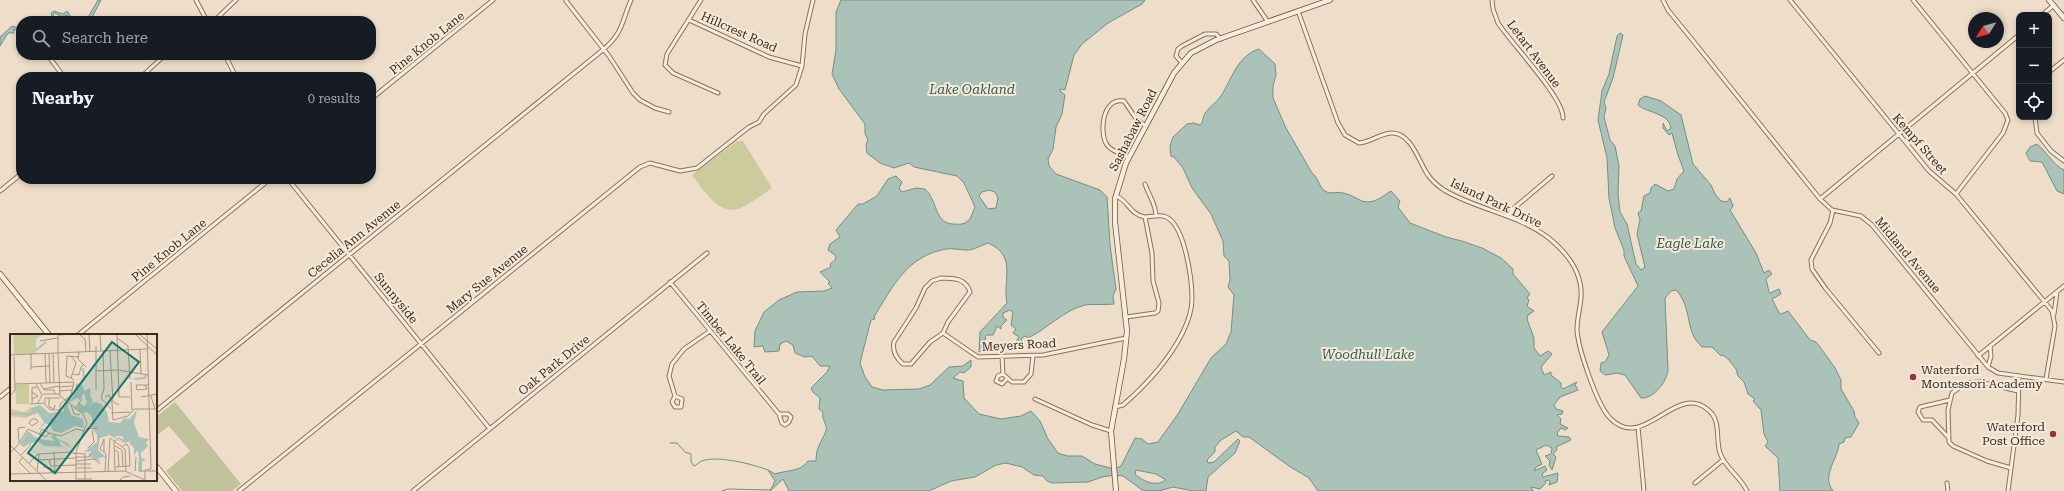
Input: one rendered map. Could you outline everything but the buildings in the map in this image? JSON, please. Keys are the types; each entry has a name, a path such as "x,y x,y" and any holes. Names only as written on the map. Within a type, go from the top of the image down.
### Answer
{"street":[{"path":"196,0 204,16"},
{"path":"219,16 236,0"},
{"name":"Pine Knob Lane","path":"376,95 493,0"},
{"name":"Cecelia Ann Avenue","path":"157,410 604,49 617,36 622,28 631,0"},
{"path":"701,0 667,54 665,65 673,73 718,93"},
{"name":"Mary Sue Avenue","path":"239,491 640,167 650,163 680,171 697,168 748,127 759,122 764,114 796,85 802,66 805,34 813,0"},
{"path":"1252,0 1268,22"},
{"name":"Sashabaw Road","path":"1116,491 1111,431 1114,407 1124,359 1126,317 1115,222 1116,196 1119,182 1129,157 1182,63 1196,50 1221,39 1330,0"},
{"name":"Letart Avenue","path":"1492,0 1493,9 1498,23 1554,95 1562,111 1563,118"},
{"name":"Midland Avenue","path":"1663,0 1668,10 1820,199 1833,210 1860,216 1872,225 1988,367 1998,373 2064,382"},
{"name":"Kempf Street","path":"1790,0 1934,176 1956,194 2054,315"},
{"path":"1913,0 2004,114 2008,123 2004,133 1956,194"},
{"path":"566,1 604,49 628,87 640,100 655,108 669,112"},
{"path":"2045,12 2053,2 2064,18"},
{"name":"Island Park Drive","path":"1298,11 1332,107 1345,135 1359,143 1374,140 1390,133 1401,135 1414,150 1428,175 1443,189 1534,228 1549,239 1575,267 1581,287 1577,324 1579,344 1596,393 1604,410 1612,420 1625,427 1638,427"},
{"name":"Hillcrest Road","path":"689,20 769,57 802,66"},
{"path":"1182,63 1176,56 1178,49 1182,46 1205,34 1216,34 1221,39"},
{"path":"1820,199 2016,37"},
{"path":"51,60 60,72"},
{"path":"146,72 160,60"},
{"path":"227,60 233,72"},
{"path":"2052,70 2064,60"},
{"path":"1129,157 1111,149 1105,141 1103,125 1107,109 1112,104 1124,102 1137,120 1146,126"},
{"path":"2035,120 2037,133 2051,151 2063,159"},
{"path":"1508,216 1513,208 1552,176"},
{"path":"0,191 16,178"},
{"name":"Pine Knob Lane","path":"79,334 264,184"},
{"name":"Sunnyside","path":"292,184 490,429"},
{"path":"1146,184 1148,195 1156,208 1156,216"},
{"path":"1114,407 1123,405 1160,366 1182,334 1192,300 1189,270 1179,232 1169,218 1161,215 1145,217 1133,213 1121,198 1116,196"},
{"path":"1833,210 1827,229 1811,260 1812,269 1826,289 1879,353"},
{"path":"1126,317 1155,313 1158,311 1159,307 1153,281 1152,253 1145,217"},
{"name":"Oak Park Drive","path":"413,491 707,252"},
{"path":"0,274 48,334"},
{"path":"941,278 956,279 968,285 970,292 948,322 943,333 930,342 911,364 903,364 895,356 893,346 894,342 916,308 925,288 932,281 941,278"},
{"name":"Timber Lake Trail","path":"670,282 779,414"},
{"path":"1978,356 2064,286"},
{"path":"2046,380 2055,326 2054,315 2057,292"},
{"path":"675,396 669,376 672,364 684,349 710,331"},
{"name":"Meyers Road","path":"943,333 978,357 1033,356 1052,354 1126,338"},
{"path":"1988,367 1991,356 1990,346"},
{"path":"1002,356 1003,374 1007,380 1012,382 1024,382 1031,374 1033,356"},
{"path":"1003,374 998,376 996,381 1002,384 1007,380"},
{"path":"2008,491 2018,415 2019,376"},
{"path":"2011,468 1965,452 1953,446 1949,442 1950,400 1952,393 1966,383 1980,382 2018,391"},
{"path":"0,397 10,389"},
{"path":"1035,399 1092,425 1111,431"},
{"path":"1949,438 1932,420 1923,420 1918,412 1920,407 1950,400"},
{"path":"1644,491 1638,427 1650,423 1678,406 1688,403 1701,405 1707,409 1716,420 1718,447 1723,460 1740,478 1747,491"},
{"path":"1695,483 1723,460"},
{"path":"157,467 176,491"},
{"path":"1947,483 1948,491"}],"green space":[{"path":"737,141 743,141 772,188 743,207 735,210 727,209 713,201 692,175"},
{"path":"175,402 241,484 232,491 182,491 166,471 190,451 169,426 157,435 157,416"}],"water":[{"path":"98,0 101,0 93,16 89,16"},
{"path":"841,0 1145,0 1142,4 1108,23 1082,44 1074,55 1065,90 1060,89 1060,91 1065,95 1062,114 1056,127 1053,149 1048,159 1049,166 1056,174 1100,190 1107,197 1110,245 1116,289 1113,296 1114,304 1085,305 1077,307 1028,338 1025,336 1021,339 1022,341 1011,347 1003,348 1000,347 1001,345 1009,342 1014,345 1019,337 1013,333 1016,329 1011,325 1013,312 1010,310 1003,313 1003,317 1007,320 1001,326 1001,329 997,326 993,335 987,335 985,337 986,339 982,342 990,346 983,345 986,350 979,352 980,332 1007,303 1007,269 1003,255 997,248 988,243 970,250 946,249 932,253 911,265 902,274 874,317 875,319 871,320 860,363 865,377 872,387 883,390 919,389 930,385 949,367 963,366 971,360 971,367 964,373 960,372 953,378 963,381 964,398 979,414 1001,419 1021,416 1031,411 1040,421 1048,439 1058,453 1067,456 1082,456 1095,464 1114,469 1121,466 1135,438 1142,439 1148,444 1158,442 1178,414 1211,358 1226,344 1231,332 1234,295 1228,287 1230,280 1229,261 1224,256 1223,241 1211,214 1192,188 1183,168 1174,157 1171,156 1170,146 1173,137 1187,124 1201,124 1209,108 1221,96 1240,62 1252,52 1259,49 1275,64 1276,75 1273,86 1273,98 1286,128 1312,173 1325,191 1329,193 1351,195 1362,201 1370,202 1391,191 1400,201 1398,207 1410,223 1446,237 1482,248 1501,258 1513,269 1513,274 1530,294 1527,298 1529,300 1527,306 1534,311 1528,315 1527,319 1534,338 1534,348 1540,356 1548,351 1552,354 1541,367 1544,375 1551,372 1551,375 1561,383 1561,387 1563,389 1577,382 1575,385 1578,390 1560,397 1554,405 1556,409 1563,411 1562,414 1557,415 1561,419 1560,424 1568,428 1565,430 1561,428 1557,433 1558,436 1569,437 1571,440 1556,447 1557,450 1553,454 1556,457 1552,470 1549,465 1550,461 1545,456 1551,454 1552,448 1546,445 1536,450 1542,464 1536,467 1534,471 1545,466 1547,470 1542,474 1543,477 1558,473 1557,482 1549,485 1549,480 1545,481 1546,483 1540,489 1531,487 1533,491 1318,491 1309,478 1289,466 1249,437 1243,437 1236,431 1221,440 1215,447 1215,452 1207,460 1208,463 1214,462 1238,439 1240,441 1235,453 1208,477 1206,491 1193,491 1173,487 1159,491 1142,490 1123,476 1115,475 1102,477 1088,482 1052,483 1047,481 1043,476 1034,475 1022,467 1006,463 996,465 975,477 951,481 929,491 789,491 783,479 770,491 775,481 768,470 775,474 797,469 805,465 808,461 816,461 818,449 826,431 826,426 823,412 819,409 820,398 811,388 827,372 830,366 820,366 812,356 805,357 795,353 793,345 786,341 780,344 779,351 765,352 763,346 754,347 755,331 764,312 779,300 797,292 824,291 832,288 828,283 830,282 820,272 831,267 830,264 836,259 835,255 828,250 830,244 840,237 836,230 858,204 863,204 877,196 888,179 896,176 902,182 899,188 902,192 916,188 925,189 942,219 952,224 965,223 970,219 975,207 964,183 957,176 914,167 909,163 894,168 880,163 867,153 866,146 868,139 865,134 865,124 839,89 832,74 836,50 836,12","holes":["989,190 995,192 998,198 996,208 988,209 979,196 982,192","1136,470 1156,474 1166,480 1158,483 1150,483 1135,474"]},
{"path":"54,11 63,14 67,11 71,16 60,16 55,13 54,16 52,16 51,13"},
{"path":"12,26 16,27 16,30 14,29 14,33 8,33 0,46 0,37"},
{"name":"Eagle Lake","path":"1620,33 1623,35 1613,78 1604,102 1606,108 1604,117 1610,140 1615,146 1619,166 1618,194 1620,212 1627,224 1636,264 1641,270 1645,267 1637,234 1640,220 1638,213 1641,211 1644,196 1650,193 1651,188 1655,184 1668,191 1674,189 1677,179 1684,171 1672,133 1669,135 1663,128 1663,123 1667,131 1671,128 1669,123 1662,116 1638,105 1640,99 1645,96 1661,101 1681,115 1693,164 1711,185 1715,194 1721,201 1727,202 1730,198 1733,206 1730,210 1756,253 1764,273 1769,270 1772,274 1766,279 1770,293 1779,289 1781,294 1772,299 1779,313 1781,314 1788,311 1810,340 1816,342 1820,347 1835,368 1841,380 1841,389 1859,423 1851,437 1845,438 1844,442 1839,444 1829,473 1830,485 1833,491 1780,491 1778,458 1765,446 1768,442 1764,434 1761,410 1753,401 1755,399 1748,394 1744,382 1738,376 1736,369 1729,360 1723,355 1721,356 1712,347 1702,347 1696,341 1690,327 1685,304 1676,290 1671,291 1665,298 1668,370 1665,379 1659,388 1651,396 1641,398 1625,375 1617,373 1605,375 1600,371 1601,363 1605,362 1609,355 1602,332 1638,286 1624,256 1624,250 1615,228 1609,198 1607,158 1598,120 1602,91 1609,74 1617,36"},
{"path":"2037,144 2060,168 2064,170 2064,194 2057,191 2042,162 2030,161 2026,153 2030,147"}],"waterway":[{"path":"670,443 677,443 685,452 691,454 691,462 694,466 708,459 716,459 744,463 768,470"},
{"path":"722,491 728,489 770,490"}],"place":[{"name":"Waterford Montessori Academy","path":"1913,377"},
{"name":"Waterford Post Office","path":"2053,434"}],"water label":[{"name":"Lake Oakland","path":"972,89"},
{"name":"Woodhull Lake","path":"1368,354"}]}
